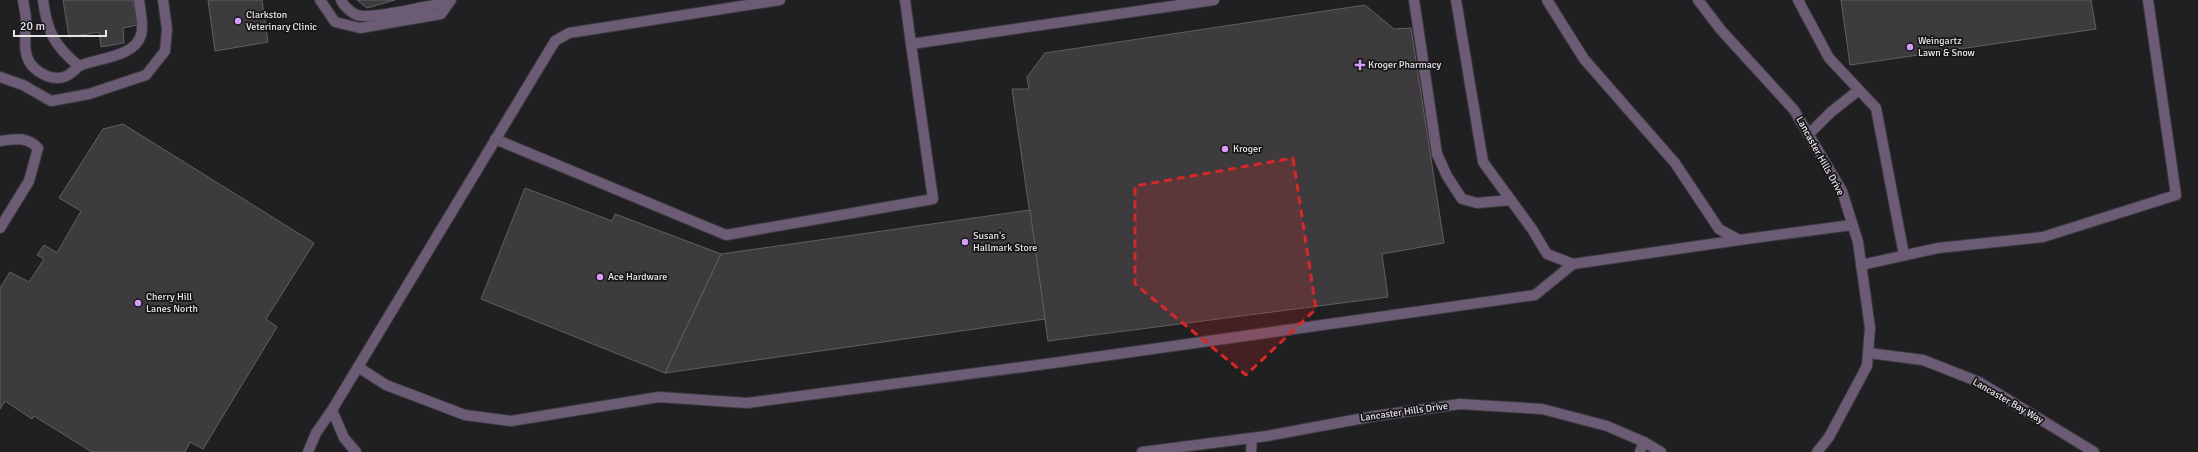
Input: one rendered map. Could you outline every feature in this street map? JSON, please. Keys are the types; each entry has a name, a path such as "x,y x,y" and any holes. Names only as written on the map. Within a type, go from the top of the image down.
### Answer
{"street":[{"path":"23,0 26,21 24,48 27,58 42,74 58,78 66,78 79,66 92,60 124,53 135,46 141,34 139,0"},
{"path":"43,0 46,24 56,44 79,66"},
{"path":"0,77 23,85 50,101 89,94 146,75 164,51 167,28 163,0"},
{"path":"320,0 335,22 360,28 441,14 451,0"},
{"path":"341,0 342,4 357,15 373,15 435,5 440,0"},
{"path":"308,452 316,433 332,410 555,40 569,33 780,0"},
{"path":"495,139 726,235 933,199 905,0"},
{"path":"911,44 1214,0"},
{"path":"1414,0 1437,154 1447,176 1462,199 1477,203 1511,200"},
{"path":"1456,0 1483,162 1511,200 1547,254 1573,264 1852,225"},
{"path":"1546,0 1584,59 1675,163 1719,229 1739,240"},
{"name":"Lancaster Hills Drive","path":"1698,0 1722,30 1794,110 1842,191 1859,248 1870,328 1867,366 1829,436 1817,452"},
{"path":"1798,0 1829,58 1876,108 1904,256"},
{"path":"1861,265 1938,248 2043,237 2176,195 2148,0"},
{"path":"1809,134 1831,112 1859,90"},
{"path":"0,141 14,139 31,141 38,148 29,181 0,228"},
{"path":"358,367 386,385 465,415 511,421 659,397 747,403 1045,364 1535,295 1573,264"},
{"name":"Lancaster Bay Way","path":"1869,352 1923,360 1979,382 2094,452"},
{"name":"Lancaster Hills Drive","path":"1142,452 1252,438 1375,416 1460,404 1542,409 1607,426 1644,442 1661,452"},
{"path":"332,410 344,438 356,452"},
{"path":"1251,452 1252,438"},
{"path":"1640,452 1644,442"}],"highlighted area":[{"path":"1293,158 1316,309 1246,375 1135,284 1135,186"}],"building":[{"path":"63,0 133,0 137,25 123,28 124,43 101,47 99,32 69,37"},
{"name":"Clarkston Veterinary Clinic","path":"208,0 262,0 268,42 215,51"},
{"path":"357,0 395,0 367,8"},
{"name":"Weingartz Lawn & Snow","path":"1841,0 2091,0 2096,29 1850,65"},
{"name":"Kroger","path":"1365,5 1394,29 1411,28 1444,243 1382,254 1388,297 1048,341 1012,89 1029,89 1027,77 1045,53"},
{"name":"Cherry Hill Lanes North","path":"123,124 314,243 266,319 277,327 203,449 190,442 185,452 92,452 34,416 32,419 5,401 0,409 0,288 10,272 29,282 44,259 37,255 44,245 57,253 81,211 59,198 103,129"},
{"name":"Ace Hardware","path":"525,188 612,221 615,214 721,254 665,373 481,299"},
{"path":"1030,210 1045,319 665,373 721,254"}],"place":[{"name":"Clarkston Veterinary Clinic","path":"238,21"},
{"name":"Weingartz Lawn & Snow","path":"1910,47"},
{"name":"Kroger Pharmacy","path":"1360,65"},
{"name":"Kroger","path":"1225,149"},
{"name":"Susan's Hallmark Store","path":"965,242"},
{"name":"Ace Hardware","path":"600,277"},
{"name":"Cherry Hill Lanes North","path":"138,303"}]}
